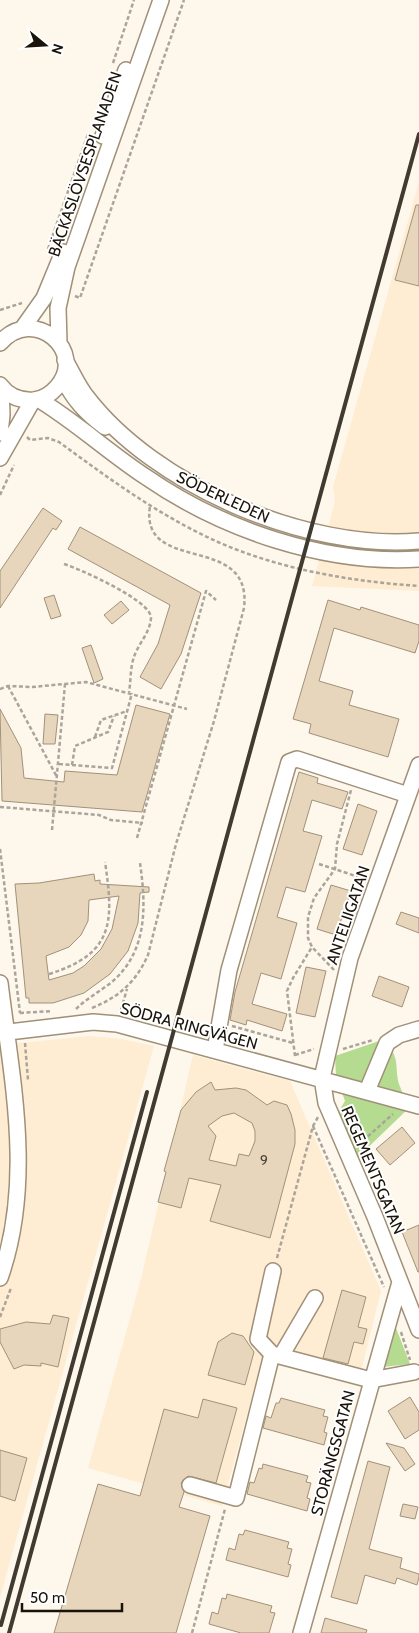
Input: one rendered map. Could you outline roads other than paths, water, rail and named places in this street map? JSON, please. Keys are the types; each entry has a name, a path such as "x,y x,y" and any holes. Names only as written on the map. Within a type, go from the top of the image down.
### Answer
{"street":[{"name":"BÄCKASLÖVSESPLANADEN","path":"20,329 44,298 61,256 150,0"},
{"name":"BÄCKASLÖVSESPLANADEN","path":"59,343 58,308 67,267 161,0"},
{"path":"0,326 20,329 30,328 46,332 59,343"},
{"path":"0,343 20,329"},
{"name":"SÖDERLEDEN","path":"59,343 65,360 86,396 126,438"},
{"name":"SÖDERLEDEN","path":"65,360 63,378 69,392 88,414 126,438 174,474 216,496 258,514 351,538 382,542 419,541"},
{"path":"0,458 35,400 53,392 63,378"},
{"path":"0,433 2,415 1,386"},
{"name":"SÖDERLEDEN","path":"1,386 12,396 35,400 70,419 146,478 184,500 234,524 264,536 349,556 386,560 419,560"},
{"path":"215,1050 229,970 289,762 297,759 355,778 413,793"},
{"name":"ANTELIIGATAN","path":"322,1078 350,958 413,793 419,766"},
{"path":"0,983 3,1032 15,1094 19,1165 11,1237 0,1278"},
{"name":"SÖDRA RINGVÄGEN","path":"3,1032 93,1022 118,1024 412,1104"},
{"path":"367,1091 387,1043 399,1035 419,1028"},
{"name":"REGEMENTSGATAN","path":"322,1078 326,1103 346,1155 375,1217 419,1330"},
{"path":"273,1271 258,1339 276,1355 371,1380 414,1372"},
{"name":"STORÄNGSGATAN","path":"301,1633 400,1282"},
{"path":"190,1485 236,1498 276,1355 315,1298"}],"railway":[{"path":"9,1633 419,134"},
{"path":"1,1625 147,1092"}]}
